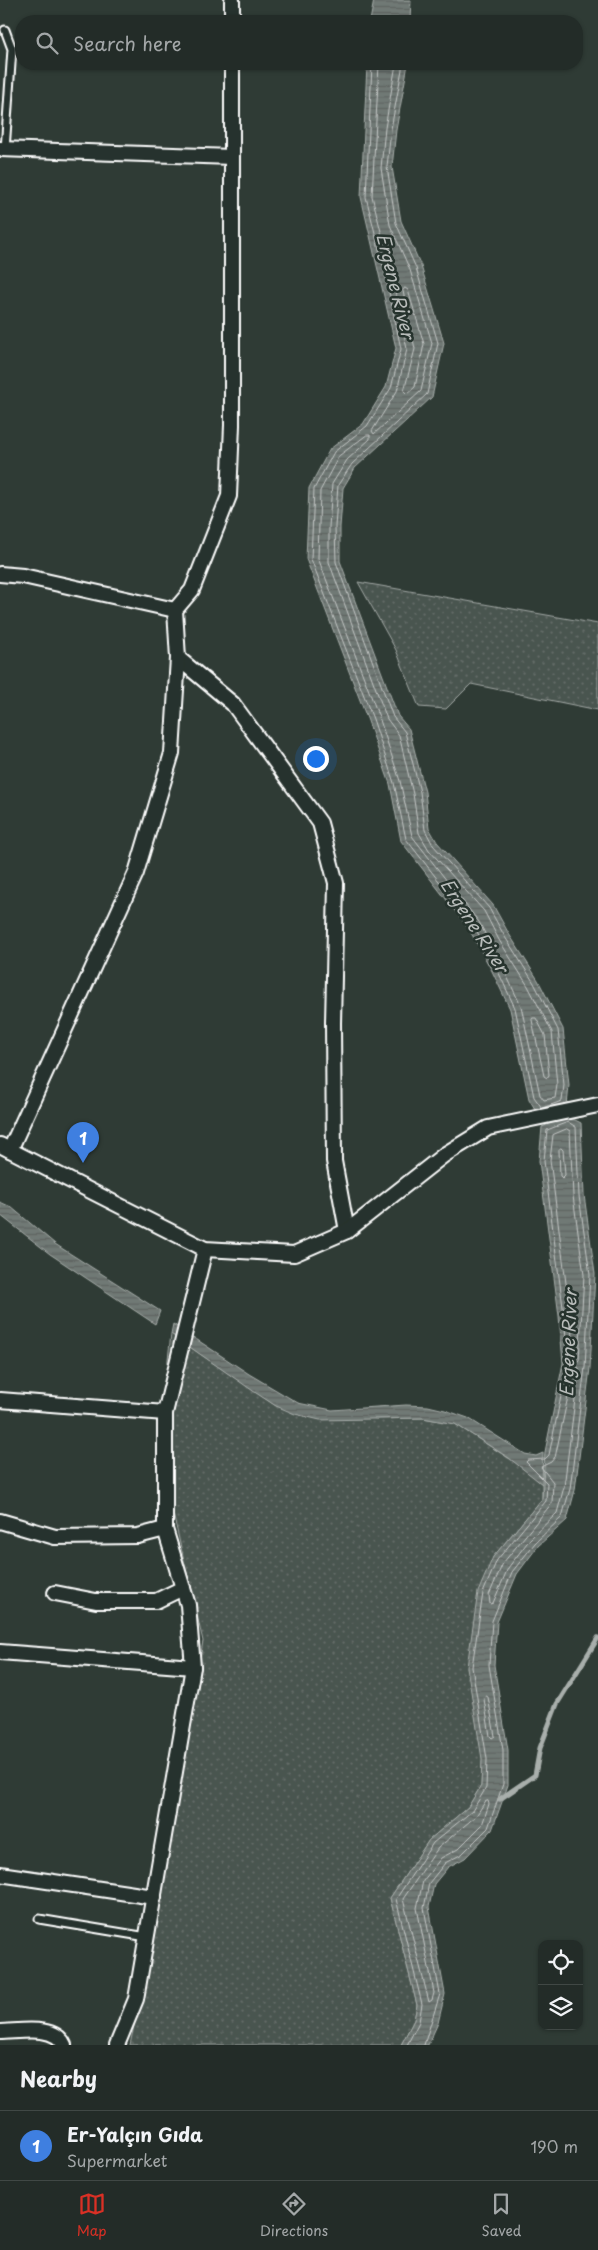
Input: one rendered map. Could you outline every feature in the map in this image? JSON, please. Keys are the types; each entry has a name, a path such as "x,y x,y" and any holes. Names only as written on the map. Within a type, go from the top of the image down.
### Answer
{"street":[{"path":"232,0 232,15"},
{"path":"232,70 232,425 230,496 192,590 175,610 178,658 172,752 136,873 5,1148 206,1249 294,1254 347,1231 444,1154 488,1128 598,1105"},
{"path":"2,149 232,157"},
{"path":"0,574 23,576 175,610"},
{"path":"178,658 233,704 320,823 336,883 333,1023 334,1161 347,1231"},
{"path":"117,2045 136,1999 193,1667 188,1605 165,1529 165,1414 206,1249"},
{"path":"0,1400 165,1414"},
{"path":"0,1522 55,1537 138,1536 165,1529"},
{"path":"55,1594 96,1601 156,1601 183,1588"},
{"path":"0,1652 193,1667"},
{"path":"0,1874 154,1897"},
{"path":"0,2032 46,2031 62,2040 64,2045"}],"lane":[{"path":"2,149 12,49 6,30"},
{"path":"40,1919 147,1937"}],"shaded area":[{"path":"358,582 598,624 598,710 471,684 446,709 419,707 396,650"},
{"path":"171,1334 276,1406 377,1419 423,1418 455,1424 524,1468 542,1484 542,1499 493,1557 481,1786 468,1807 429,1840 390,1898 417,2005 414,2020 401,2045 130,2045 164,1881 203,1641 167,1488 168,1359"}],"water":[{"path":"374,0 411,0 410,15 371,15"},
{"name":"Ergene River","path":"367,70 407,70 396,130 392,167 401,221 421,266 444,343 432,397 355,468 343,488 340,561 398,716 409,729 425,792 429,828 437,842 493,905 538,980 563,1029 569,1085 567,1106 538,1114 529,1099 510,1009 492,971 469,929 401,841 390,784 306,559 309,488 330,449 363,424 386,387 396,348 361,197"},
{"name":"Ergene River","path":"567,1116 581,1123 584,1195 595,1274 590,1368 575,1490 567,1520 538,1546 517,1574 497,1622 494,1665 508,1750 508,1785 492,1830 465,1858 448,1867 434,1884 429,1907 445,1994 438,2023 428,2045 401,2045 414,2020 417,2005 390,1898 429,1840 468,1807 481,1786 482,1759 467,1667 478,1592 493,1557 542,1499 545,1452 563,1363 559,1316 539,1161 542,1127"},
{"path":"0,1202 11,1207 55,1244 160,1311 155,1324 50,1254 0,1215"},
{"path":"173,1324 249,1374 298,1403 332,1410 406,1405 428,1406 468,1418 525,1454 536,1456 543,1453 542,1484 509,1458 455,1424 423,1418 320,1420 295,1414 276,1406 171,1334"}],"waterway":[{"path":"500,1799 535,1775 540,1748 557,1704 598,1638"}],"place":[{"name":"Er-Yalçın Gıda","path":"83,1163"}]}
